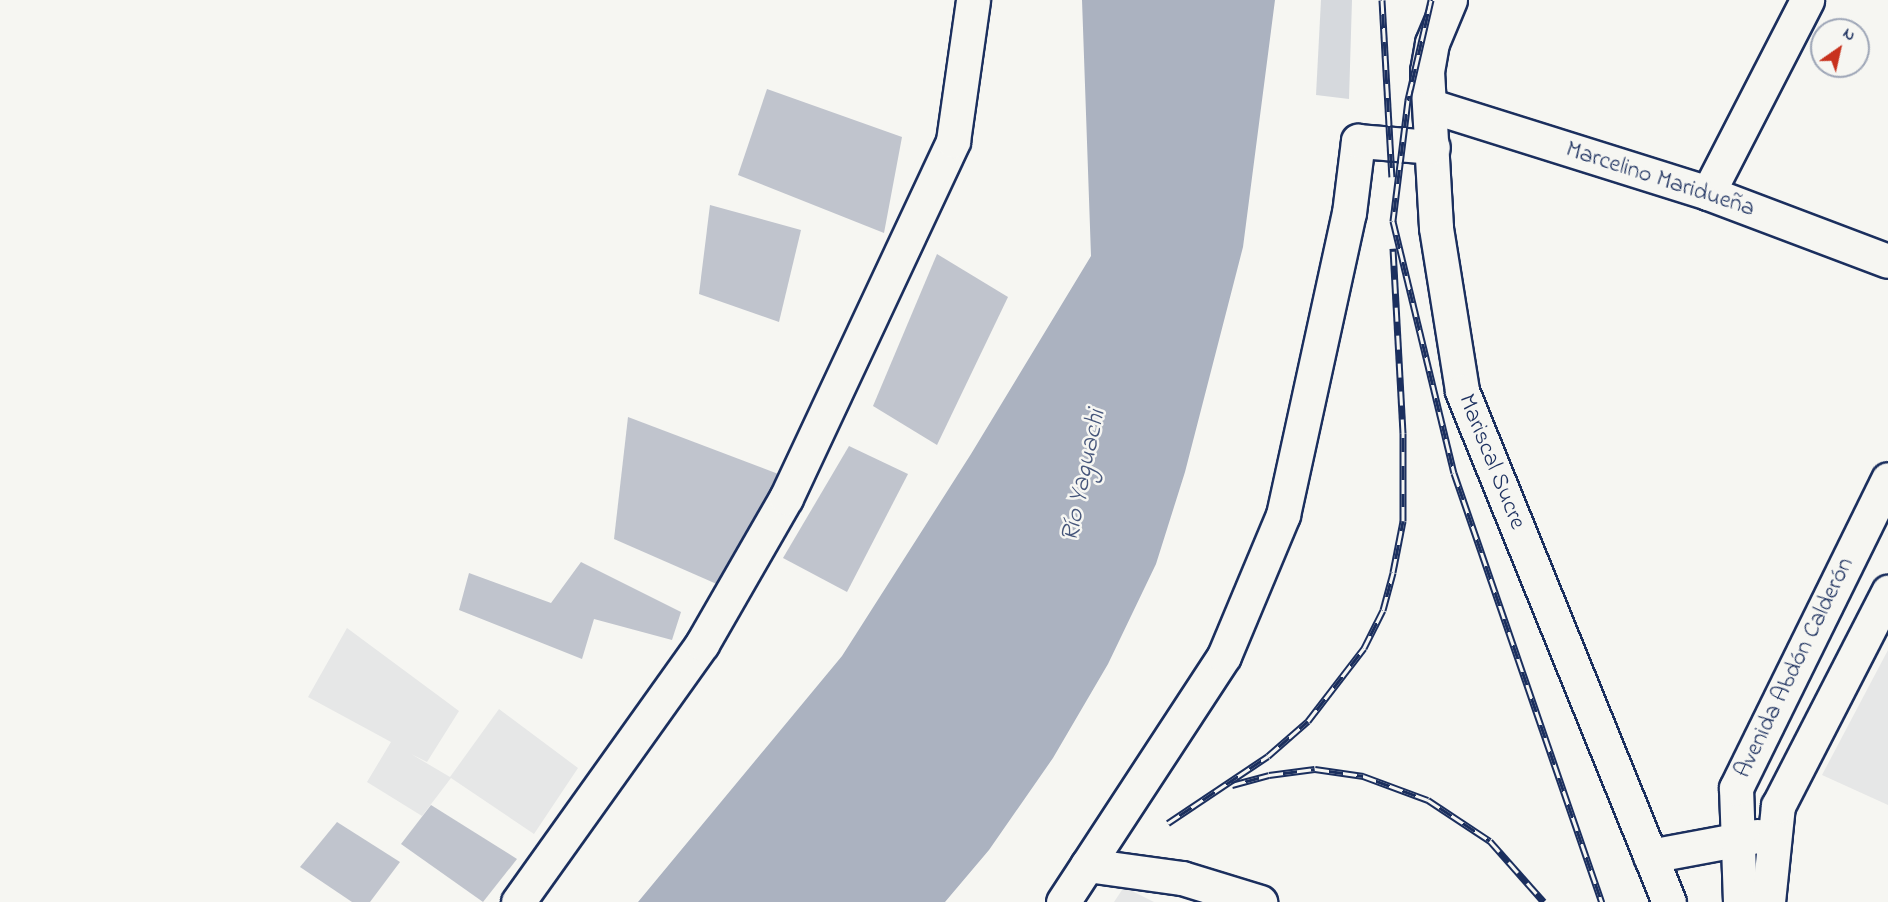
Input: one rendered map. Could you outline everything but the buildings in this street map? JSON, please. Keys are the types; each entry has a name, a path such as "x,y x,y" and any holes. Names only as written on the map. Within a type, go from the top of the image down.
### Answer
{"street":[{"path":"518,902 702,644 786,498 953,141 973,0"},
{"path":"1708,193 1807,0"},
{"name":"Mariscal Sucre","path":"1445,10 1432,43 1427,71 1431,106 1436,228 1462,391 1669,902"},
{"name":"Marcelino Maridueña","path":"1431,106 1708,193 1888,261"},
{"path":"1063,902 1224,656 1284,515 1349,213 1358,141 1402,147 1433,147"},
{"name":"Avenida Abdón Calderón","path":"1740,902 1736,788 1888,479"},
{"name":"Avenida Abdón Calderón","path":"1768,902 1778,806 1888,592"},
{"path":"1650,856 1775,832"},
{"path":"1087,865 1182,878 1260,902"}],"shaded area":[{"path":"1321,0 1352,0 1349,99 1316,95"},
{"path":"347,628 459,711 427,762 411,754 450,777 499,709 578,768 534,834 451,778 422,816 367,782 391,742 308,697"},
{"path":"1888,650 1888,805 1822,775"},
{"path":"1124,887 1154,902 1114,902"}],"water":[{"name":"Río Yaguachi","path":"1082,0 1275,0 1243,247 1185,472 1156,564 1108,664 1053,758 989,850 945,902 638,902 842,656 971,454 1091,256"}],"railway":[{"path":"1382,0 1392,177"},
{"path":"1431,0 1408,100 1393,221 1454,473 1602,902"},
{"path":"1168,823 1268,756 1308,721 1364,648 1383,610 1403,521 1403,433 1393,248"},
{"path":"1232,785 1269,775 1315,769 1363,776 1428,800 1490,841 1544,902"}]}
